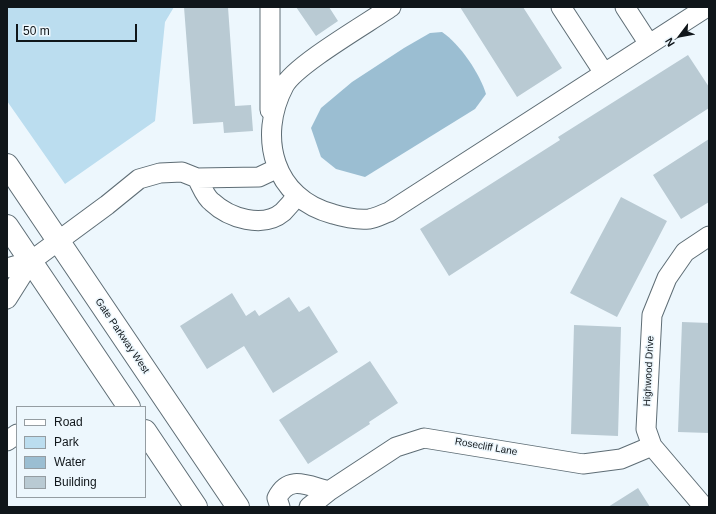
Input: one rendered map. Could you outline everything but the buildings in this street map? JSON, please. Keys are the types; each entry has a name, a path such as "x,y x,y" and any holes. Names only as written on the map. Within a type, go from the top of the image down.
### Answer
{"main road":[{"name":"Gate Parkway West","path":"7,165 238,507"},
{"path":"7,226 128,406"},
{"path":"146,432 196,507"}],"street":[{"path":"270,7 271,129 273,157 287,187 309,205 328,213 352,219 371,218 390,212 649,44 705,15"},
{"path":"271,129 276,104 285,84 299,69 391,7"},
{"path":"561,7 604,73"},
{"path":"626,7 649,44"},
{"path":"7,268 31,261 108,205 139,179 160,173 182,172 197,178 259,177 278,168"},
{"path":"197,178 211,202 236,217 254,221 271,218 283,212 297,195"},
{"name":"Highwood Drive","path":"704,507 652,446 646,429 652,315 667,278 685,252 709,236"},
{"path":"7,299 31,261"},
{"path":"7,441 16,435"},
{"name":"Rosecliff Lane","path":"309,507 330,491 396,447 424,438 583,464 621,459 652,446"},
{"path":"280,507 277,498 282,488 293,483 330,491"}],"green space":[{"path":"7,7 174,7 165,22 155,121 65,184 7,101"}],"water":[{"path":"442,32 456,44 474,69 483,86 486,94 475,109 365,177 336,169 321,157 311,128 321,108 352,82 404,48 430,33"}]}
